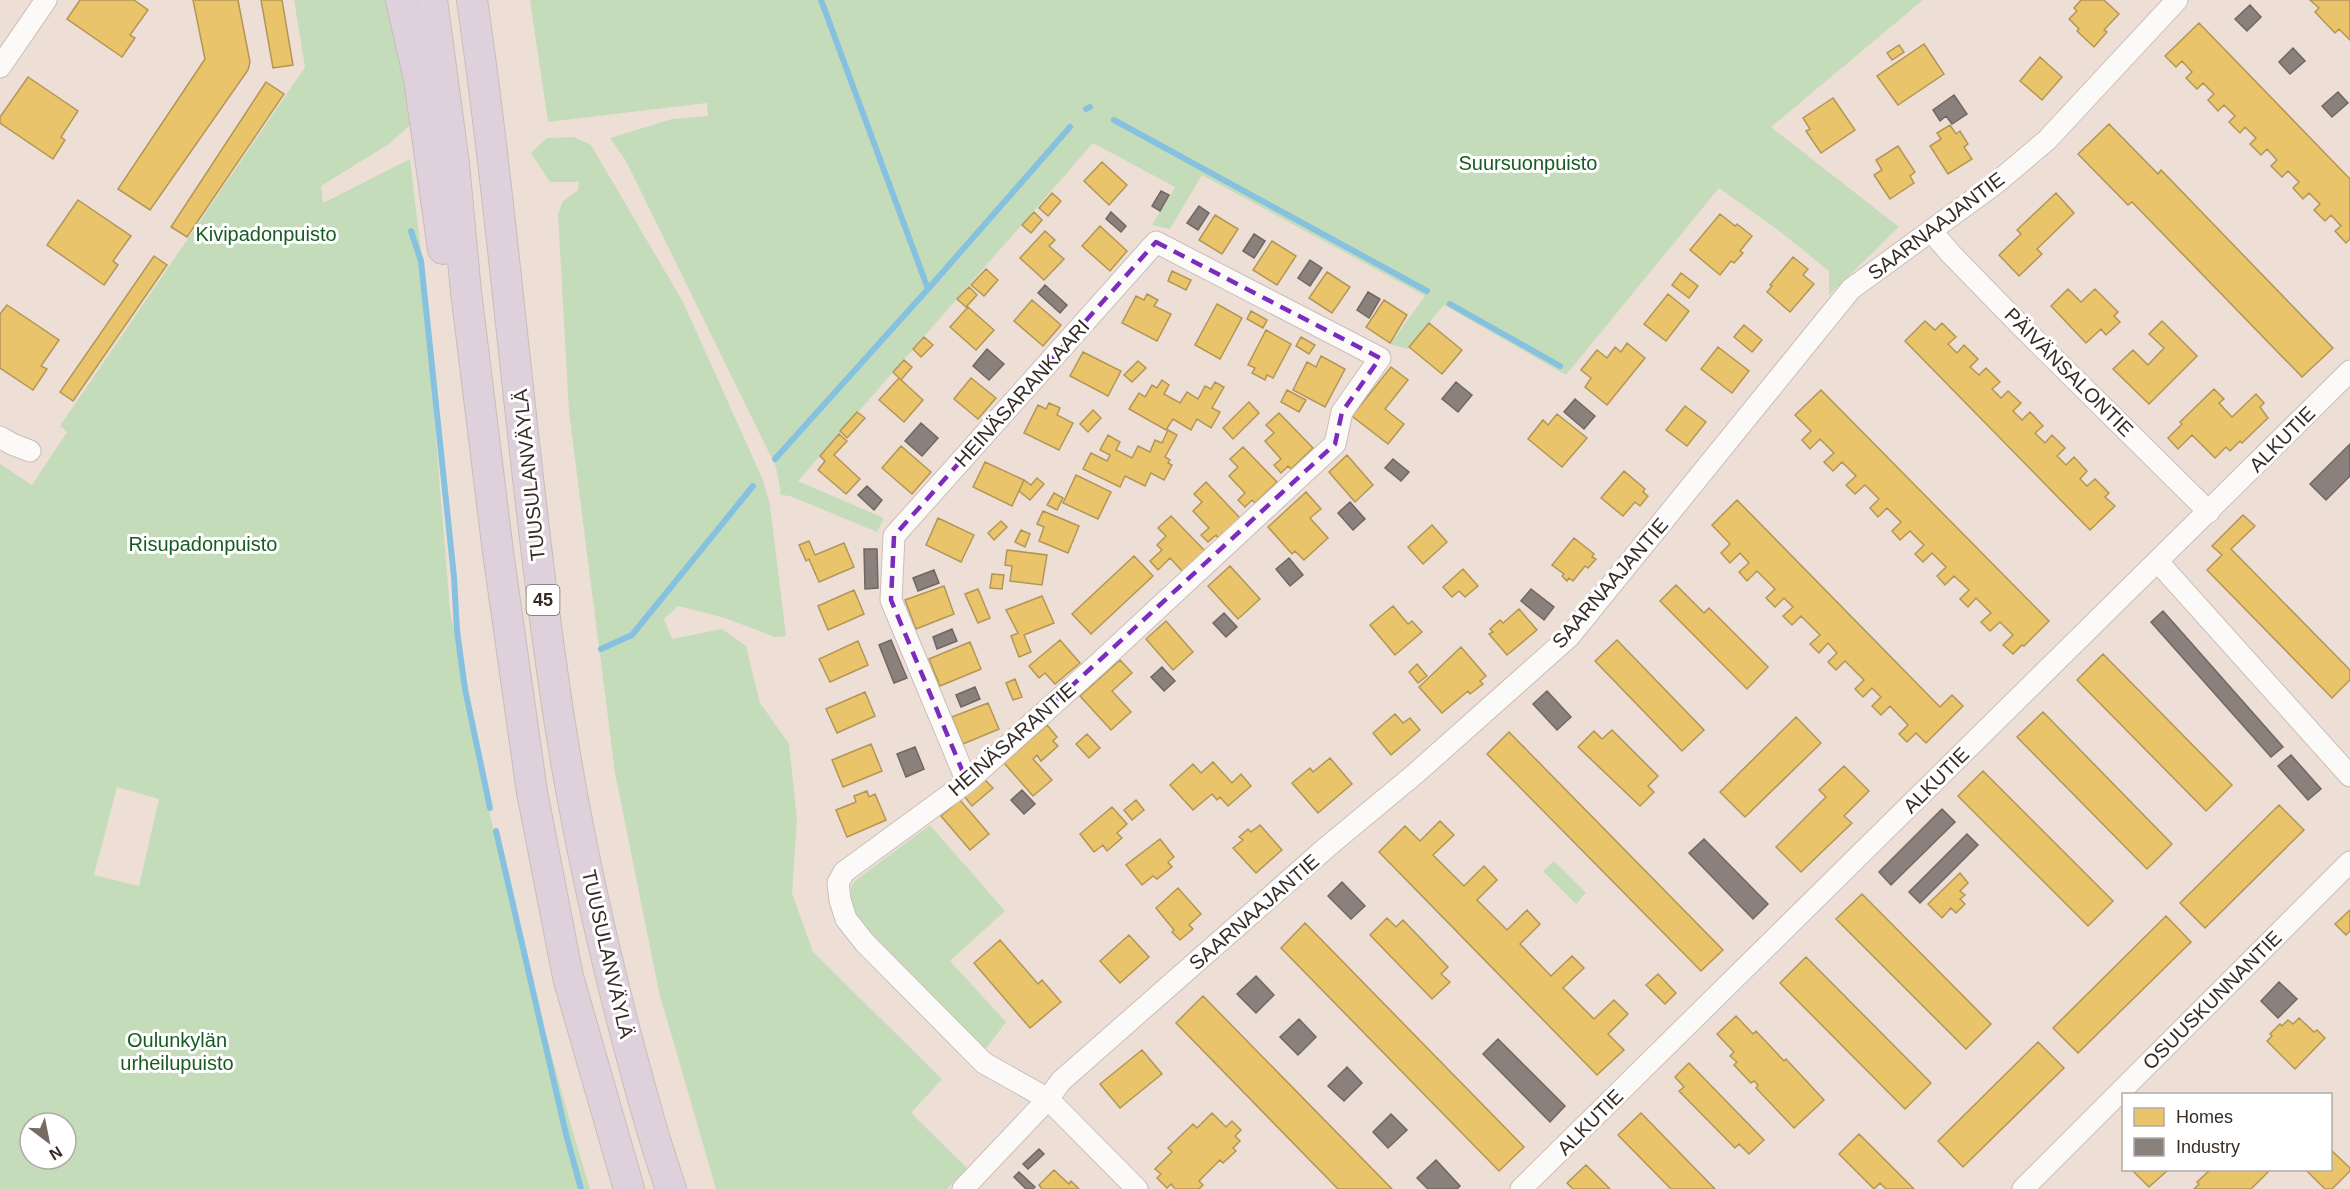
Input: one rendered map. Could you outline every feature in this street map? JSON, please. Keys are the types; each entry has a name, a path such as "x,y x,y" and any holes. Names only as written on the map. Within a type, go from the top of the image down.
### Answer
{"highway":[{"path":"401,0 419,79 452,317 478,391"},
{"name":"TUUSULANVÄYLÄ","path":"432,0 454,164 478,391 524,735 550,893 568,976 628,1189"},
{"name":"TUUSULANVÄYLÄ","path":"472,0 551,665 570,781 609,966 634,1066 671,1189"}],"street":[{"path":"0,67 46,0"},
{"name":"SAARNAAJANTIE","path":"963,1189 1048,1099 1061,1081 1327,847 1415,774 1569,637 1851,289 1995,184 2047,140 2177,0"},
{"name":"PÄIVÄNSALONTIE","path":"1931,231 2013,318 2209,512"},
{"name":"HEINÄSARANKAARI","path":"967,782 891,600 894,536 1156,242 1380,358"},
{"name":"HEINÄSARANTIE","path":"1137,1189 1048,1099 984,1063 865,943 846,919 838,883 844,872 967,782 1335,444 1342,412 1380,358"},
{"name":"ALKUTIE","path":"1521,1189 2350,372"},
{"path":"0,437 30,451"},
{"path":"2158,562 2350,776"},
{"name":"OSUUSKUNNANTIE","path":"2023,1189 2350,862"}],"highlighted area":[{"path":"1156,242 1380,358 1342,412 1335,444 967,782 891,600 894,536"}],"green space":[{"path":"294,0 389,0 411,124 389,144 321,186 323,203 410,159 420,243 450,610 490,815 513,915 590,1189 0,1189 0,464 32,485 67,432 60,426 305,67","holes":["117,787 159,799 139,886 94,875"]},
{"name":"Suursuonpuisto","path":"530,0 1923,0 1771,127 1899,227 1829,295 1829,271 1778,230 1719,188 1566,375 1444,305 1407,349 1390,344 1425,296 1202,175 1170,229 1152,225 1175,187 1093,143 798,481 884,518 877,532 790,496 781,495 776,467 626,161 610,138 672,119 708,116 707,103 548,122"},
{"path":"574,137 591,145 683,302 763,480 770,505 786,636 775,637 725,618 678,606 664,619 672,639 722,629 746,646 760,703 789,744 797,819 792,893 813,952 942,1079 911,1113 967,1168 947,1189 716,1189 659,992 615,773 569,412 558,214 563,201 578,190 579,182 550,182 531,153 547,138"},
{"path":"930,825 1005,911 950,961 1006,1022 981,1055 964,1042 856,916 851,906 851,886 856,880"},
{"path":"1554,861 1586,893 1576,904 1543,871"}],"building: Homes":[{"path":"80,0 134,0 148,10 130,35 135,38 122,57 67,19"},
{"path":"193,0 238,0 250,62 248,70 150,210 118,189 205,59"},
{"path":"261,0 282,0 293,65 273,68"},
{"path":"2081,0 2104,0 2119,14 2104,30 2107,32 2094,47 2077,31 2079,29 2069,19 2077,11 2074,8"},
{"path":"2310,0 2350,0 2350,40 2339,29 2335,33 2315,12 2319,8"},
{"path":"2199,23 2350,179 2350,239 2346,243 2335,231 2341,226 2331,215 2325,221 2314,210 2320,204 2309,193 2303,199 2293,188 2299,182 2288,171 2282,177 2271,166 2277,160 2267,149 2261,155 2250,144 2256,138 2245,127 2240,133 2229,122 2235,116 2224,105 2218,111 2208,100 2214,94 2203,83 2197,89 2186,78 2192,72 2182,61 2176,67 2165,56"},
{"path":"1924,44 1944,74 1898,105 1877,76"},
{"path":"1899,45 1904,52 1892,60 1887,53"},
{"path":"2040,57 2062,77 2042,100 2020,81"},
{"path":"28,77 78,111 61,137 65,140 53,159 0,123 0,117"},
{"path":"266,82 284,94 187,237 171,227"},
{"path":"1833,98 1855,130 1821,153 1806,131 1810,129 1803,118"},
{"path":"2109,124 2158,174 2161,170 2333,348 2302,377 2132,202 2128,205 2078,154"},
{"path":"1950,125 1956,134 1960,131 1968,144 1964,147 1972,159 1948,174 1930,146 1941,139 1937,133"},
{"path":"1898,146 1915,172 1910,176 1914,183 1890,199 1874,175 1882,170 1876,160"},
{"path":"1102,162 1127,185 1109,205 1084,181"},
{"path":"1052,193 1061,201 1048,216 1039,208"},
{"path":"2056,193 2074,213 2037,249 2042,254 2019,276 1999,255 2021,234 2017,230"},
{"path":"78,200 131,236 113,261 118,265 104,285 47,245"},
{"path":"1034,212 1042,220 1031,233 1022,225"},
{"path":"1720,214 1752,236 1740,251 1743,253 1734,263 1731,261 1720,275 1690,250"},
{"path":"1215,215 1238,229 1222,254 1199,240"},
{"path":"1100,226 1127,251 1110,271 1082,246"},
{"path":"1045,231 1055,240 1049,246 1064,259 1044,280 1020,258"},
{"path":"1272,241 1296,256 1277,285 1253,270"},
{"path":"154,256 167,265 73,401 60,392"},
{"path":"1793,257 1808,269 1803,275 1814,284 1790,312 1767,292"},
{"path":"986,269 998,280 984,296 971,285"},
{"path":"1172,271 1191,280 1186,290 1168,281"},
{"path":"1327,272 1350,287 1332,313 1309,298"},
{"path":"1681,273 1698,286 1689,298 1672,285"},
{"path":"969,287 977,295 966,307 957,299"},
{"path":"2068,289 2081,302 2095,289 2118,312 2114,316 2120,322 2106,335 2101,329 2086,343 2051,306"},
{"path":"1147,294 1158,300 1154,306 1171,314 1157,341 1122,323 1136,296 1144,300"},
{"path":"1668,294 1689,311 1666,341 1644,324"},
{"path":"1032,300 1061,325 1043,346 1014,321"},
{"path":"1384,300 1407,315 1390,343 1366,327"},
{"path":"1217,304 1242,318 1220,359 1195,345"},
{"path":"7,305 59,340 41,366 47,369 33,390 0,368 0,314"},
{"path":"968,307 994,330 976,350 950,327"},
{"path":"1251,311 1267,320 1263,328 1247,319"},
{"path":"1925,321 1935,330 1942,323 1956,337 1948,344 1957,353 1964,345 1978,359 1970,367 1979,375 1986,368 2000,382 1992,389 2001,398 2008,391 2021,403 2013,411 2022,420 2030,412 2043,426 2035,433 2045,443 2052,435 2065,448 2057,456 2066,465 2074,457 2087,471 2080,479 2087,486 2095,479 2109,493 2105,497 2115,506 2090,530 1905,341"},
{"path":"2162,321 2197,356 2149,404 2113,369 2133,350 2148,365 2164,348 2149,334"},
{"path":"1429,323 1462,350 1442,374 1409,347"},
{"path":"1744,325 1762,340 1752,352 1734,337"},
{"path":"1266,330 1291,344 1273,378 1267,375 1265,380 1252,373 1255,368 1248,365"},
{"path":"924,337 933,345 921,357 913,349"},
{"path":"1301,337 1315,345 1309,354 1296,346"},
{"path":"1627,343 1645,358 1607,405 1585,387 1591,378 1581,370 1597,350 1607,358 1615,347 1621,352"},
{"path":"1718,347 1749,371 1732,393 1701,369"},
{"path":"1083,352 1121,371 1108,396 1070,376"},
{"path":"1321,356 1345,369 1325,407 1293,390 1307,362 1316,367"},
{"path":"904,360 912,367 901,380 893,372"},
{"path":"1138,361 1146,368 1132,382 1124,375"},
{"path":"1391,367 1408,380 1385,409 1404,424 1388,444 1352,416"},
{"path":"899,378 923,400 904,422 879,400"},
{"path":"971,378 996,398 978,419 954,399"},
{"path":"1162,380 1169,385 1164,394 1180,403 1187,392 1198,399 1205,386 1211,389 1215,382 1224,387 1212,408 1220,412 1211,428 1197,419 1191,430 1173,419 1166,430 1129,409 1139,393 1145,397 1152,385 1157,388"},
{"path":"2214,389 2224,399 2219,403 2232,417 2256,394 2264,403 2260,407 2268,418 2242,443 2240,441 2230,451 2226,447 2215,458 2192,435 2178,449 2168,438 2182,424 2180,422"},
{"path":"1287,390 1306,400 1299,412 1281,402"},
{"path":"1821,390 2049,621 2024,646 2022,645 2013,654 2003,645 2013,635 2000,622 1990,631 1981,622 1991,613 1976,598 1968,607 1960,599 1969,590 1954,576 1945,585 1937,576 1946,567 1932,553 1923,562 1915,554 1924,545 1910,531 1900,540 1892,531 1901,522 1887,508 1878,517 1870,508 1879,499 1865,485 1855,494 1846,485 1856,476 1842,462 1833,471 1824,462 1834,453 1820,439 1810,449 1802,440 1811,431 1795,415"},
{"path":"1249,402 1259,413 1233,439 1223,428"},
{"path":"1049,403 1060,408 1057,415 1073,423 1059,450 1024,433 1038,405 1046,409"},
{"path":"1685,406 1706,422 1687,446 1666,430"},
{"path":"1093,410 1101,418 1088,432 1080,424"},
{"path":"857,412 865,418 847,438 840,431"},
{"path":"1279,413 1313,448 1291,469 1288,466 1281,473 1274,465 1281,459 1265,441 1274,433 1266,425"},
{"path":"1557,414 1587,438 1562,467 1528,439 1543,420 1548,425"},
{"path":"1168,430 1177,435 1165,457 1172,465 1164,480 1151,473 1145,486 1125,476 1120,487 1083,469 1091,453 1107,461 1110,455 1100,450 1108,435 1120,442 1116,450 1132,458 1138,446 1150,452 1155,440 1162,443"},
{"path":"839,434 847,441 834,455 860,479 846,494 818,470 825,461 820,456"},
{"path":"901,446 931,472 912,494 882,468"},
{"path":"1243,447 1277,482 1255,503 1252,500 1245,507 1238,500 1245,493 1229,476 1238,467 1230,459"},
{"path":"1347,455 1373,485 1355,502 1329,472"},
{"path":"985,462 1024,480 1012,506 973,487"},
{"path":"1624,471 1645,489 1643,492 1648,496 1640,506 1635,502 1623,516 1601,498"},
{"path":"1076,475 1111,492 1098,519 1063,503"},
{"path":"1037,478 1044,484 1030,500 1019,491 1024,480 1031,485"},
{"path":"1206,482 1240,518 1218,538 1216,535 1208,542 1201,535 1209,528 1193,511 1202,502 1194,494"},
{"path":"1306,492 1321,509 1310,518 1328,538 1304,560 1295,551 1292,554 1268,527"},
{"path":"1054,493 1063,498 1057,510 1047,505"},
{"path":"1737,500 1940,707 1952,695 1963,706 1926,743 1916,733 1907,742 1899,734 1908,725 1890,706 1881,715 1872,706 1881,697 1872,688 1863,697 1855,689 1864,680 1845,661 1836,670 1828,662 1837,653 1828,643 1819,653 1810,644 1820,635 1801,616 1792,625 1783,616 1793,607 1784,598 1775,607 1766,598 1775,589 1757,571 1747,581 1739,572 1749,563 1740,553 1730,563 1721,553 1730,544 1712,525"},
{"path":"1043,511 1079,526 1068,553 1039,541 1044,527 1037,524"},
{"path":"2243,515 2255,526 2231,549 2350,670 2350,680 2332,698 2207,570 2222,555 2212,546"},
{"path":"1171,516 1205,551 1183,572 1170,558 1158,570 1150,561 1162,550 1157,545 1166,536 1158,528"},
{"path":"938,518 974,535 961,562 926,545"},
{"path":"1001,521 1007,527 994,540 988,533"},
{"path":"1432,525 1447,542 1423,564 1408,547"},
{"path":"1021,530 1030,534 1025,547 1015,542"},
{"path":"1574,538 1594,554 1592,557 1596,559 1588,568 1585,566 1573,581 1569,578 1567,581 1562,576 1564,574 1552,565"},
{"path":"809,541 815,555 844,543 854,567 819,582 809,559 806,561 799,545"},
{"path":"1007,550 1047,555 1042,585 1010,581 1012,566 1005,565"},
{"path":"1134,556 1153,576 1091,634 1072,614"},
{"path":"1230,566 1260,599 1238,619 1208,586"},
{"path":"1463,569 1478,586 1465,597 1459,591 1452,597 1443,587"},
{"path":"992,574 1004,575 1002,589 990,588"},
{"path":"1676,585 1704,613 1709,608 1768,667 1747,689 1660,601"},
{"path":"944,586 954,614 916,629 905,600"},
{"path":"978,589 990,618 978,623 965,594"},
{"path":"854,590 864,614 828,630 818,606"},
{"path":"1042,596 1054,623 1024,635 1031,652 1019,657 1011,636 1018,633 1006,610"},
{"path":"1393,606 1408,624 1412,621 1422,632 1395,655 1370,625"},
{"path":"1519,609 1537,630 1507,655 1489,634 1493,632 1490,629 1500,620 1503,623"},
{"path":"1166,621 1193,652 1173,670 1146,639"},
{"path":"1060,640 1080,663 1055,684 1045,673 1039,678 1029,666"},
{"path":"1617,640 1704,730 1682,751 1595,661"},
{"path":"858,641 868,665 830,682 819,659"},
{"path":"970,642 981,669 940,686 929,659"},
{"path":"1461,647 1486,676 1480,681 1483,684 1470,694 1468,691 1442,713 1419,687"},
{"path":"2103,654 2232,785 2206,811 2077,680"},
{"path":"1120,660 1132,673 1112,691 1131,712 1111,730 1080,696"},
{"path":"1417,664 1427,676 1418,683 1409,672"},
{"path":"1015,679 1022,697 1013,700 1006,683"},
{"path":"865,692 875,716 837,733 826,709"},
{"path":"988,703 999,729 963,744 952,717"},
{"path":"2043,712 2172,844 2147,869 2017,737"},
{"path":"1395,714 1403,723 1410,718 1420,730 1391,755 1373,733"},
{"path":"1796,717 1821,743 1745,817 1720,792"},
{"path":"1047,725 1057,737 1053,741 1058,746 1041,761 1037,755 1033,759 1052,780 1033,796 1004,763"},
{"path":"1612,730 1658,776 1648,786 1654,792 1640,806 1578,747 1594,731 1602,739"},
{"path":"1509,732 1723,950 1701,971 1487,754"},
{"path":"1087,734 1100,748 1089,758 1076,744"},
{"path":"871,744 882,771 843,787 832,760"},
{"path":"1330,758 1352,784 1318,813 1292,783 1310,768 1313,772"},
{"path":"1213,762 1232,783 1241,774 1251,786 1228,806 1220,797 1217,800 1212,794 1193,810 1170,785 1193,764 1201,773"},
{"path":"1844,766 1869,791 1844,816 1852,823 1801,872 1776,847 1826,797 1819,790"},
{"path":"1983,771 2113,901 2088,926 1958,796"},
{"path":"984,779 993,788 972,806 964,796"},
{"path":"867,791 869,797 875,794 886,820 847,837 836,810 856,802 854,796"},
{"path":"960,800 989,834 970,850 941,816"},
{"path":"1136,800 1144,810 1132,820 1124,810"},
{"path":"2279,805 2304,830 2205,928 2180,903"},
{"path":"1112,807 1127,824 1117,833 1122,838 1107,851 1103,845 1094,852 1080,834"},
{"path":"1440,821 1454,835 1433,855 1464,886 1484,866 1497,880 1477,900 1507,930 1527,910 1540,924 1520,944 1551,976 1572,956 1584,968 1563,988 1594,1019 1614,1000 1628,1014 1608,1034 1624,1050 1597,1075 1379,852 1405,826 1420,841"},
{"path":"1260,825 1282,850 1256,873 1233,848 1243,840 1239,837 1248,829 1251,832"},
{"path":"1160,839 1174,857 1168,862 1172,867 1157,879 1153,876 1142,885 1126,865"},
{"path":"1960,873 1968,883 1960,891 1965,895 1960,899 1965,904 1956,913 1951,908 1942,918 1928,904"},
{"path":"1178,888 1201,914 1189,925 1193,929 1180,940 1156,908"},
{"path":"1862,894 1991,1024 1966,1049 1836,919"},
{"path":"2350,910 2350,931 2346,935 2335,924"},
{"path":"2166,916 2191,942 2078,1053 2053,1028"},
{"path":"1387,918 1396,927 1403,920 1448,967 1441,974 1450,982 1432,999 1370,935"},
{"path":"1305,923 1524,1147 1499,1171 1281,948"},
{"path":"1129,935 1149,957 1120,983 1100,961"},
{"path":"1000,940 1038,984 1042,980 1061,1002 1030,1028 974,963"},
{"path":"1806,957 1931,1083 1905,1109 1780,983"},
{"path":"1658,974 1676,993 1665,1004 1646,985"},
{"path":"1203,996 1392,1189 1338,1189 1176,1023"},
{"path":"1736,1016 1753,1034 1756,1031 1784,1061 1786,1059 1824,1100 1794,1128 1756,1088 1758,1085 1754,1081 1751,1083 1734,1065 1737,1062 1730,1056 1734,1052 1717,1034"},
{"path":"2299,1018 2314,1032 2317,1030 2325,1038 2295,1069 2267,1041 2272,1036 2270,1034 2280,1024 2282,1026 2288,1020 2293,1024"},
{"path":"2038,1042 2064,1068 1963,1167 1938,1141"},
{"path":"1142,1050 1162,1074 1120,1108 1100,1084"},
{"path":"1689,1063 1764,1140 1749,1154 1739,1144 1735,1148 1679,1091 1684,1087 1675,1077"},
{"path":"1212,1113 1226,1127 1232,1121 1241,1130 1235,1136 1240,1141 1233,1148 1236,1151 1223,1163 1220,1160 1199,1181 1203,1185 1199,1189 1175,1189 1171,1184 1167,1188 1157,1178 1161,1174 1155,1169 1172,1152 1168,1148 1193,1124 1197,1128"},
{"path":"1641,1113 1715,1189 1671,1189 1618,1135"},
{"path":"1859,1134 1914,1189 1886,1189 1880,1183 1874,1189 1839,1154"},
{"path":"2332,1151 2350,1168 2350,1171 2332,1189 2325,1189 2307,1171 2332,1171"},
{"path":"1586,1165 1610,1189 1573,1189 1567,1183"},
{"path":"1054,1170 1069,1184 1071,1181 1079,1189 1042,1189 1039,1185"},
{"path":"2133,1171 2167,1171 2149,1187"},
{"path":"2209,1171 2268,1172 2251,1189 2194,1189 2199,1184 2197,1182"}],"building: Industry":[{"path":"2250,5 2261,17 2247,31 2235,19"},
{"path":"2293,48 2305,61 2290,74 2279,62"},
{"path":"2338,92 2348,103 2332,117 2322,106"},
{"path":"1954,95 1967,114 1952,124 1946,116 1940,121 1933,110"},
{"path":"1161,191 1169,195 1160,211 1152,206"},
{"path":"1199,206 1209,213 1198,230 1187,223"},
{"path":"1111,212 1126,226 1121,232 1106,219"},
{"path":"1254,234 1265,241 1254,258 1243,251"},
{"path":"1310,260 1322,268 1310,286 1298,278"},
{"path":"1045,285 1067,305 1060,313 1038,293"},
{"path":"1368,292 1380,299 1369,318 1357,310"},
{"path":"987,349 1004,364 989,380 973,366"},
{"path":"1456,382 1472,395 1458,412 1442,399"},
{"path":"1575,399 1595,416 1584,429 1564,412"},
{"path":"921,423 938,438 922,456 905,441"},
{"path":"2350,444 2350,476 2326,500 2310,484"},
{"path":"1393,459 1409,472 1401,481 1385,468"},
{"path":"867,486 882,500 874,510 858,495"},
{"path":"1350,502 1365,519 1353,530 1338,513"},
{"path":"864,549 877,549 878,588 865,589"},
{"path":"1289,558 1303,575 1290,586 1276,569"},
{"path":"934,570 939,583 918,591 913,578"},
{"path":"1531,589 1554,607 1544,620 1521,601"},
{"path":"2163,611 2283,747 2271,757 2151,622"},
{"path":"1224,613 1237,627 1226,637 1213,623"},
{"path":"952,629 957,641 937,649 933,637"},
{"path":"891,640 907,678 894,683 879,645"},
{"path":"1162,667 1175,681 1164,691 1151,677"},
{"path":"975,687 980,699 961,707 956,695"},
{"path":"1547,691 1571,717 1557,730 1533,704"},
{"path":"915,747 924,769 906,777 897,754"},
{"path":"2291,755 2321,789 2308,800 2278,766"},
{"path":"1022,790 1035,804 1024,814 1011,800"},
{"path":"1942,809 1955,822 1891,885 1879,872"},
{"path":"1967,834 1978,845 1920,903 1909,892"},
{"path":"1704,839 1768,904 1753,919 1689,853"},
{"path":"1342,882 1365,906 1351,919 1328,896"},
{"path":"1256,976 1274,995 1256,1013 1237,994"},
{"path":"2279,982 2297,999 2278,1018 2261,1001"},
{"path":"1299,1019 1316,1037 1298,1055 1280,1037"},
{"path":"1498,1039 1565,1106 1550,1122 1483,1054"},
{"path":"1347,1067 1362,1083 1344,1101 1328,1086"},
{"path":"1391,1114 1407,1130 1388,1148 1373,1132"},
{"path":"1039,1149 1044,1154 1028,1169 1023,1164"},
{"path":"1436,1160 1460,1186 1457,1189 1428,1189 1417,1178"},
{"path":"1019,1172 1035,1187 1033,1189 1026,1189 1014,1177"}],"waterway":[{"path":"775,459 928,289 821,0"},
{"path":"1086,109 1090,107"},
{"path":"1114,120 1427,291"},
{"path":"928,289 1070,127"},
{"path":"411,231 421,261 454,577 457,631 465,689 490,808"},
{"path":"1450,304 1560,366"},
{"path":"601,649 632,635 753,486"},
{"path":"496,831 566,1134 581,1189"}],"park label":[{"name":"Kivipadonpuisto","path":"266,234"},
{"name":"Risupadonpuisto","path":"203,544"},
{"name":"Oulunkylän urheilupuisto","path":"177,1052"}]}
